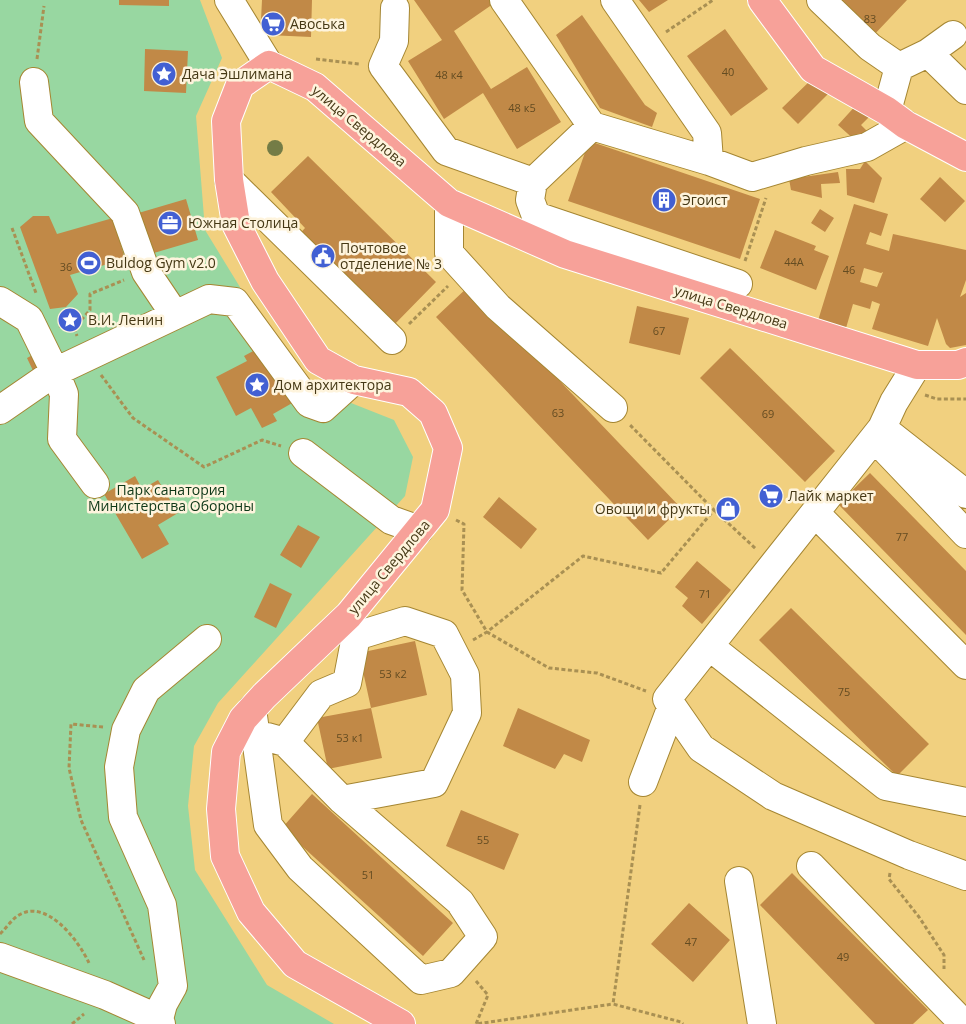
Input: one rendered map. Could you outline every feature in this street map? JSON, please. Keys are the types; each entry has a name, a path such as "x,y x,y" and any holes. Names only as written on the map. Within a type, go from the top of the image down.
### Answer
{"main road":[{"path":"762,0 812,70 966,157"},
{"name":"улица Свердлова","path":"401,1024 295,964 251,912 225,856 221,809 226,752 243,719 254,722 264,696 349,615 435,510 448,448 434,413 409,392 354,380 318,360 265,281 236,224 229,180 226,121 240,85 269,66 315,86 449,203 565,254 910,376 966,362"}],"street":[{"path":"229,0 269,66"},
{"path":"504,0 592,126 709,161 752,177 806,161 867,147 897,118 899,67"},
{"path":"615,0 707,133 709,161"},
{"path":"821,0 870,46 899,67"},
{"path":"395,8 394,41 383,66 446,151 533,182"},
{"path":"899,67 928,53 952,35"},
{"path":"928,53 966,90"},
{"path":"34,82 39,121 125,213 146,272 175,315"},
{"path":"592,126 533,182 530,200 536,216 738,284"},
{"path":"229,180 392,340"},
{"path":"449,203 449,253 498,307 613,408"},
{"path":"0,410 55,372 209,299 235,302 309,403 323,408 354,380"},
{"path":"0,301 29,319 64,394 62,439 95,484"},
{"path":"643,782 670,702 709,646 882,428 910,376"},
{"path":"882,428 966,494"},
{"path":"882,428 885,449 966,534"},
{"path":"303,453 391,520 419,530"},
{"path":"815,513 966,665"},
{"path":"285,742 321,694 347,683 356,636 405,621 444,634 465,675 467,713 434,783 342,800"},
{"path":"0,957 105,995 160,1022 163,1004 173,986 162,905 123,817 119,767 126,730 146,690 207,639"},
{"path":"709,646 886,786 966,802"},
{"path":"670,702 701,748 773,796 892,848 966,876"},
{"path":"254,722 285,742 342,800 460,902 483,937 451,973 421,980 300,868 268,825 254,722"},
{"path":"811,866 962,1024"},
{"path":"739,881 762,1024"}],"path":[{"path":"646,46 713,0"},
{"path":"34,82 44,6"},
{"path":"309,59 383,66"},
{"path":"738,284 766,199 752,177"},
{"path":"12,228 38,300"},
{"path":"392,340 464,270"},
{"path":"53,326 74,328 90,310 90,294 146,272"},
{"path":"87,357 134,418 204,467 262,440 303,453"},
{"path":"910,376 937,399 966,399"},
{"path":"613,408 714,510 773,565"},
{"path":"452,651 487,632 582,556 661,573 714,510"},
{"path":"464,524 462,590 487,632 549,668 597,673 670,702"},
{"path":"126,730 71,724 69,768 81,820 144,960"},
{"path":"613,1004 643,782"},
{"path":"892,848 889,879 919,917 944,955 942,1001"},
{"path":"0,934 17,916 35,910 49,916 63,927 81,947 105,995"},
{"path":"460,962 488,995 476,1024 613,1004 683,1024"}],"green space":[{"name":"Парк санатория Министерства Обороны","path":"0,0 200,0 222,58 196,116 205,230 298,382 394,420 413,457 405,496 218,703 194,746 188,806 195,870 267,985 334,1024 0,1024"}],"building":[{"path":"119,0 169,0 169,6 119,5"},
{"path":"262,0 312,0 311,37 268,35 261,20"},
{"path":"414,0 490,0 493,4 454,31 491,89 527,67 561,122 517,149 483,93 444,119 408,61 442,40"},
{"path":"639,0 668,0 649,12"},
{"path":"830,0 907,0 871,38"},
{"path":"582,15 645,105 657,113 652,127 600,108 556,35"},
{"path":"725,29 768,89 731,116 687,56"},
{"path":"145,49 188,51 186,93 144,91"},
{"path":"813,78 828,94 798,124 782,108"},
{"path":"858,103 871,115 861,125 867,131 857,142 838,125"},
{"name":"Эгоист","path":"589,141 760,199 740,259 568,201"},
{"path":"308,156 436,282 390,329 295,239 305,228 271,192"},
{"path":"865,161 882,178 874,203 847,195 846,169 860,169"},
{"path":"838,172 840,183 821,184 822,198 791,190 789,179"},
{"path":"940,177 965,201 945,222 920,199"},
{"path":"186,199 198,240 147,255 135,214"},
{"path":"854,204 888,214 881,236 870,232 866,244 889,251 893,234 966,250 966,280 960,297 966,293 966,345 950,348 946,344 937,318 928,346 872,329 880,304 872,301 870,309 853,304 844,335 816,327","holes":["864,268 883,272 877,287 860,282"]},
{"path":"820,209 834,218 825,232 811,223"},
{"path":"33,216 49,216 57,234 113,218 125,259 70,275 78,294 66,307 50,309 20,227"},
{"path":"775,230 816,246 814,250 829,256 816,290 760,268"},
{"path":"469,286 681,508 648,540 436,317"},
{"path":"637,306 689,318 680,355 629,343"},
{"path":"264,345 294,402 273,414 277,421 262,428 251,408 236,416 216,377 247,361 244,356"},
{"path":"730,348 835,451 805,482 700,378"},
{"path":"40,351 37,379 27,358"},
{"path":"870,473 966,571 966,635 838,504"},
{"path":"135,476 142,489 158,480 178,513 158,525 169,544 142,559 104,494"},
{"path":"499,497 537,529 521,549 483,517"},
{"path":"298,525 320,537 301,568 280,555"},
{"path":"697,561 731,590 702,624 682,606 688,598 675,587"},
{"path":"270,583 292,594 276,628 254,617"},
{"path":"791,608 929,744 897,776 759,640"},
{"path":"415,641 427,695 371,708 359,653"},
{"path":"371,708 382,758 328,769 317,718"},
{"path":"518,708 590,740 582,762 564,754 555,769 503,746"},
{"path":"312,794 453,923 423,956 282,828"},
{"path":"461,810 519,834 504,870 446,846"},
{"path":"792,873 928,1010 913,1024 875,1024 760,905"},
{"path":"689,903 730,940 693,982 651,944"}],"place":[{"name":"Авоська","path":"273,24"},
{"name":"Дача Эшлимана","path":"164,74"},
{"name":"Эгоист","path":"664,200"},
{"name":"Южная Столица","path":"170,223"},
{"name":"Почтовое отделение № 3","path":"323,256"},
{"name":"Buldog Gym v2.0","path":"89,263"},
{"name":"В.И. Ленин","path":"70,320"},
{"name":"Дом архитектора","path":"257,385"},
{"name":"Лайк маркет","path":"771,496"},
{"name":"Овощи и фрукты","path":"728,509"}]}
